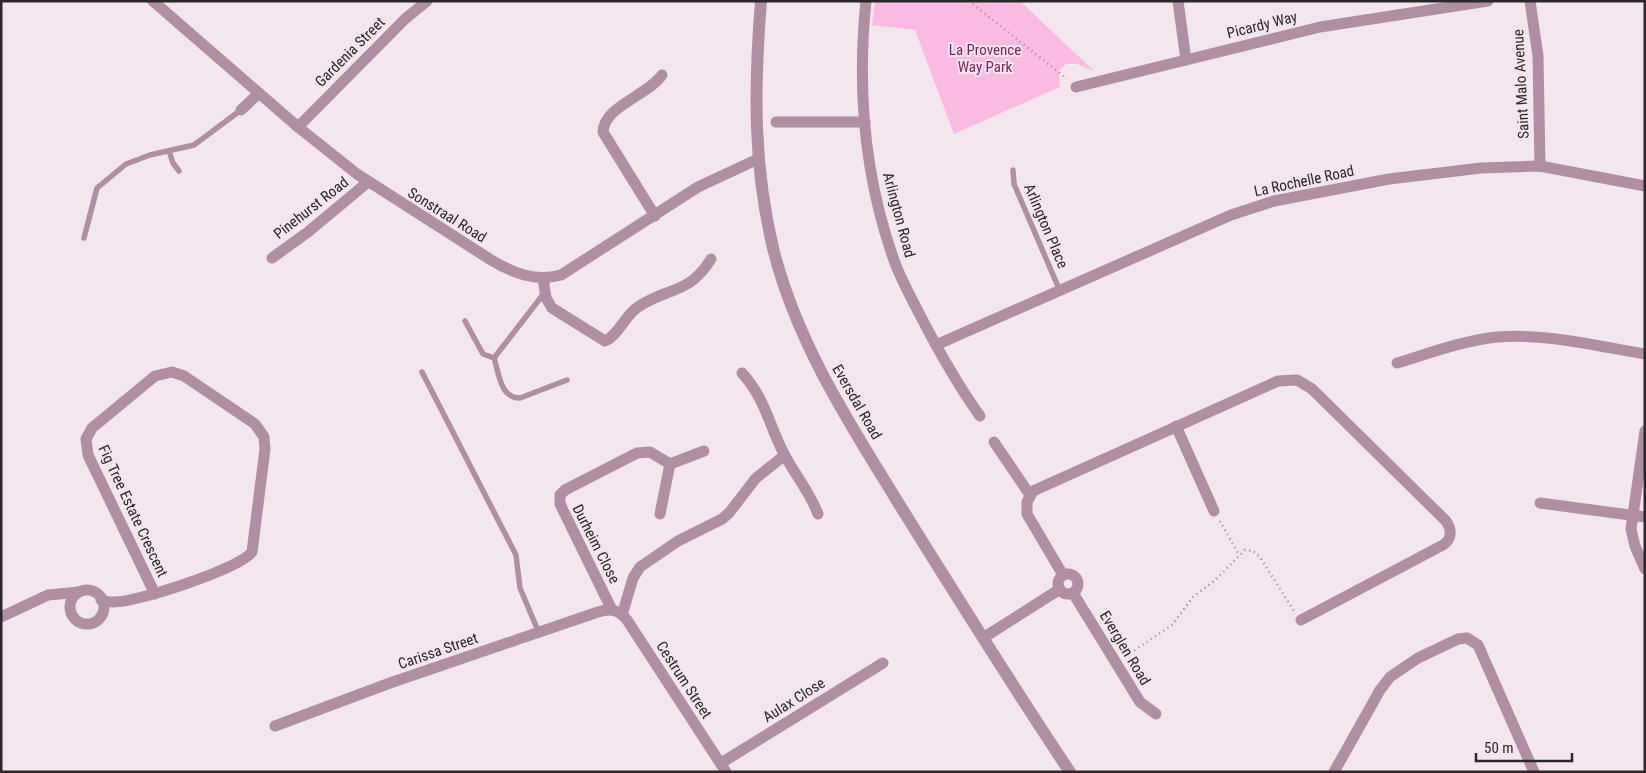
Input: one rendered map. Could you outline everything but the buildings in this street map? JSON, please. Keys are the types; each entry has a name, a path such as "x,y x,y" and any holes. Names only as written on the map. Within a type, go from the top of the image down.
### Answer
{"street":[{"name":"Sonstraal Road","path":"153,1 298,126 368,182 508,269 528,277 543,278 568,272 705,183 758,159"},
{"name":"Gardenia Street","path":"298,126 405,19 427,1"},
{"name":"Eversdal Road","path":"761,1 754,99 758,159 774,254 791,306 812,355 867,452 983,638 1070,772"},
{"name":"Arlington Road","path":"866,1 861,59 865,122 874,188 895,264 956,382 980,416"},
{"path":"1178,1 1186,60"},
{"name":"Picardy Way","path":"1076,86 1320,26 1488,1"},
{"name":"Saint Malo Avenue","path":"1530,1 1538,56 1540,166"},
{"path":"655,216 602,132 605,120 612,112 651,88 662,75"},
{"path":"241,110 259,93"},
{"path":"776,122 865,122"},
{"name":"La Rochelle Road","path":"936,345 1231,215 1274,201 1389,179 1481,168 1540,166 1645,186"},
{"name":"Pinehurst Road","path":"272,258 308,232 368,182"},
{"path":"543,278 545,292 552,308 605,341 638,307 687,285 700,276 711,259"},
{"path":"1397,363 1458,344 1498,337 1543,338 1645,354"},
{"name":"Fig Tree Estate Crescent","path":"1,617 40,598 55,594 90,591 96,593 101,600 114,602 155,594 240,562 252,552 265,449 264,437 254,424 184,376 172,372 155,376 92,428 86,438 88,455 155,594"},
{"path":"742,373 753,384 769,413 785,455 812,498 818,514"},
{"path":"1063,575 1029,520 1026,508 1030,494 1038,487 1278,381 1297,380 1312,389 1449,525 1450,536 1443,545 1301,620"},
{"path":"1176,426 1214,510"},
{"path":"1645,431 1632,516 1632,538 1645,569"},
{"path":"994,442 1030,494"},
{"path":"660,514 670,464 704,451"},
{"name":"Durheim Close","path":"617,612 560,504 560,495 565,490 641,452 650,452 670,464"},
{"path":"617,612 640,567 678,541 722,519 729,513 756,478 785,455"},
{"path":"1540,503 1645,518"},
{"path":"1072,574 1077,580 1078,587 1073,592 1065,594 1060,589 1058,583 1063,575 1072,574"},
{"path":"983,638 1060,589"},
{"path":"70,610 72,600 79,592"},
{"name":"Everglen Road","path":"1073,592 1140,702 1156,714"},
{"path":"55,594 65,600 76,620 87,624 93,623 102,615 104,609 101,600"},
{"name":"Carissa Street","path":"275,726 602,611 617,612"},
{"name":"Cestrum Street","path":"617,612 724,768"},
{"path":"1334,772 1380,690 1390,677 1418,658 1463,638 1471,640 1478,645 1534,772"},
{"name":"Aulax Close","path":"724,768 883,662"}],"lane":[{"path":"84,238 97,188 126,164 150,155 199,142 241,110"},
{"path":"169,151 173,163 179,171"},
{"name":"Arlington Place","path":"1013,170 1014,184 1060,291"},
{"path":"494,358 545,292"},
{"path":"465,321 480,351 486,356 494,358"},
{"path":"494,358 503,390 513,398 520,398 567,380"},
{"path":"422,372 516,555 520,588 538,633"}],"path":[{"path":"969,1 1076,86"},
{"path":"1214,510 1239,556"},
{"path":"1116,662 1172,625 1194,597 1249,549 1260,557 1270,576 1301,620"}],"green space":[{"name":"La Provence Way Park","path":"875,1 1020,1 1094,71 1077,64 1066,64 1059,71 1060,87 954,134 915,30 872,25"}]}
